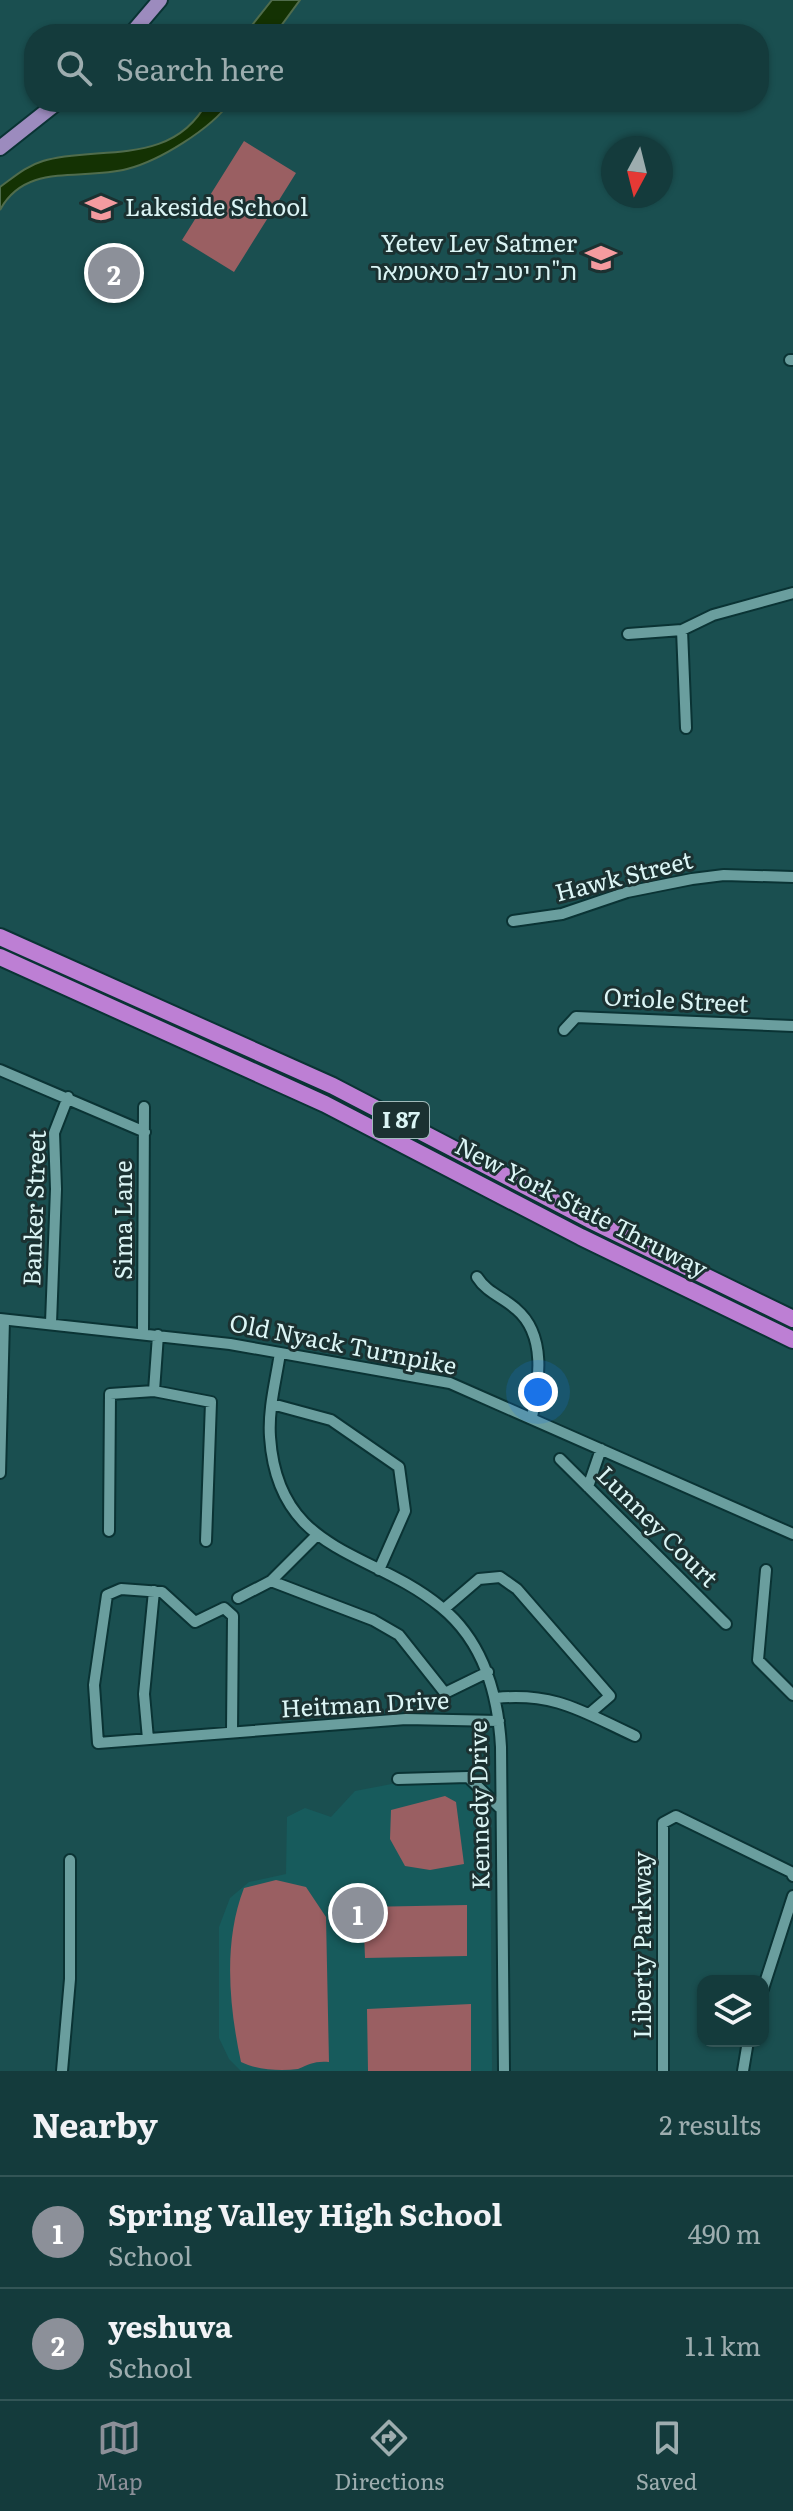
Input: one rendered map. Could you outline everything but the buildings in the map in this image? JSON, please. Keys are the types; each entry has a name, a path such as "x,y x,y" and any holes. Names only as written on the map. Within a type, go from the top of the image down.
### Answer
{"highway":[{"name":"New York State Thruway","path":"0,937 321,1080 604,1227 793,1319"},
{"name":"New York State Thruway","path":"0,957 313,1098 793,1340"}],"main road":[{"path":"140,24 160,0"},
{"path":"0,148 45,112"}],"street":[{"path":"628,634 682,630 713,615 793,593"},
{"path":"682,630 686,728"},
{"name":"Hawk Street","path":"513,921 562,914 627,892 692,879 724,875 793,877"},
{"name":"Oriole Street","path":"564,1030 576,1017 793,1026"},
{"path":"0,1070 145,1132"},
{"name":"Banker Street","path":"51,1323 56,1189 54,1133 68,1097"},
{"name":"Sima Lane","path":"143,1333 144,1107"},
{"path":"477,1277 491,1293 519,1311 530,1325 539,1370 532,1417"},
{"path":"0,1473 2,1320"},
{"name":"Old Nyack Turnpike","path":"2,1320 143,1333 421,1375 450,1383 532,1417 793,1534"},
{"path":"154,1391 158,1335"},
{"name":"Kennedy Drive","path":"280,1353 270,1438 280,1482 291,1503 317,1535 334,1549 424,1593 444,1609 476,1649 488,1672 499,1721 504,2071"},
{"path":"109,1531 110,1394 154,1391 211,1402 206,1541"},
{"path":"272,1404 331,1420 399,1467 405,1511 379,1570"},
{"path":"588,1487 601,1449"},
{"name":"Lunney Court","path":"560,1459 726,1624"},
{"path":"238,1598 271,1581 317,1535"},
{"path":"766,1570 758,1660 793,1695"},
{"path":"444,1609 479,1579 500,1577 517,1589 610,1696 589,1714"},
{"path":"271,1581 373,1620 399,1635 445,1693 488,1672"},
{"name":"Heitman Drive","path":"154,1591 121,1589 107,1595 94,1685 98,1743 406,1719 499,1721"},
{"path":"148,1739 144,1694 154,1591 168,1596 195,1622 224,1608 233,1616 232,1731"},
{"path":"496,1698 530,1694 589,1714 635,1736"},
{"path":"398,1779 468,1777 501,1809"},
{"name":"Liberty Parkway","path":"663,2071 663,1823 676,1816 791,1872 793,1876"},
{"path":"62,2071 70,1979 70,1860"},
{"path":"768,1975 793,1896"},
{"path":"743,2071 747,2047"}],"shaded area":[{"path":"272,0 300,0 282,24 253,24"},
{"path":"200,112 221,112 197,133 140,165 109,172 39,179 11,195 0,210 0,187 31,166 64,157 154,145 174,137 192,123"},
{"path":"244,141 296,173 234,272 182,240"},
{"path":"460,1771 490,1785 492,2071 241,2071 229,2059 219,2038 219,1927 230,1898 249,1882 286,1874 287,1817 305,1808 331,1817 355,1791"},
{"path":"445,1796 456,1802 464,1864 430,1870 405,1866 390,1839 391,1810"},
{"path":"276,1880 306,1887 326,1917 329,2062 316,2062 298,2069 269,2069 241,2062 233,2019 230,1974 237,1909 244,1888"},
{"path":"467,1905 467,1956 365,1958 363,1907"},
{"path":"471,2004 471,2071 368,2071 367,2009"}],"place":[{"name":"Lakeside School","path":"101,208"},
{"name":"Yetev Lev Satmer ת\"ת יטב לב סאטמאר","path":"601,258"},
{"name":"yeshuva","path":"114,273"},
{"name":"Spring Valley High School","path":"358,1913"}]}
